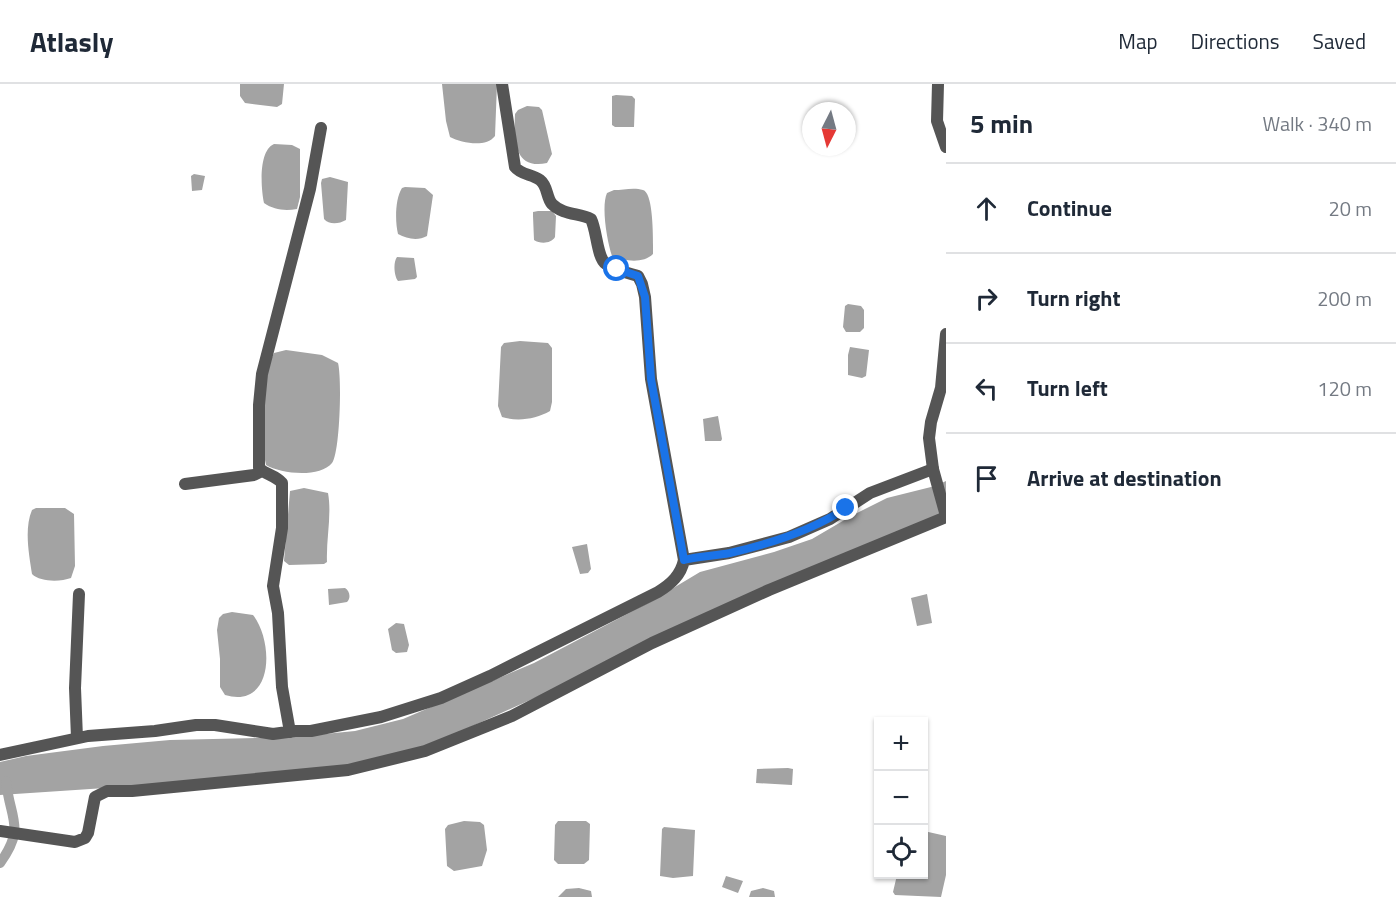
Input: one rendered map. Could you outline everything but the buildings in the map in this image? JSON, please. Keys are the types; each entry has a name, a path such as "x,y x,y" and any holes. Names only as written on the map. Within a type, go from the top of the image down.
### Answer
{"street":[{"path":"0,755 77,738 196,725 215,725 273,735 310,731 381,717 441,698 480,680 658,592 669,585 677,575 684,560 651,379 642,284 638,276 607,265 601,258 598,236 591,219 558,209 550,202 543,182 531,175 519,172 515,167 502,84"},
{"path":"938,84 937,121 946,147"},
{"path":"290,732 282,687 278,613 273,586 282,528 282,483 276,476 259,468 259,405 262,374 310,189 321,128"},
{"path":"0,831 70,842 81,841 88,833 95,797 107,791 132,791 348,770 425,751 512,716 652,643 946,515 930,453 929,430 941,388 946,334"},
{"path":"185,483 254,475 262,471"},
{"path":"684,560 729,553 789,537 830,519 870,493 934,472"},
{"path":"77,738 75,688 79,594"}],"shaded area":[{"path":"240,84 284,84 282,104 277,107 245,103 240,96"},
{"path":"442,84 497,84 495,136 491,140 480,143 450,137"},
{"path":"612,96 632,96 635,99 634,127 612,125"},
{"path":"527,106 539,107 542,110 552,154 547,163 528,162 518,150 515,114"},
{"path":"274,144 292,145 300,149 300,197 297,209 280,209 264,203 263,162 265,154"},
{"path":"194,174 205,176 202,190 192,191 191,176"},
{"path":"330,177 348,182 346,220 337,223 324,219 321,183 322,179"},
{"path":"402,188 425,188 433,195 427,236 424,238 412,239 398,234 397,204"},
{"path":"636,189 647,193 653,229 653,254 649,257 633,261 612,256 607,233 605,199 607,193 614,190"},
{"path":"552,211 556,216 555,237 548,242 542,243 534,240 533,212"},
{"path":"397,257 414,258 417,277 415,279 398,281 394,269"},
{"path":"848,304 861,306 864,310 864,328 860,332 846,332 843,327 845,306"},
{"path":"520,341 548,343 552,348 550,411 527,419 502,417 498,406 501,347 504,343"},
{"path":"850,347 869,350 866,376 862,378 848,375"},
{"path":"286,350 322,355 338,363 340,398 337,446 332,463 319,471 300,473 281,471 266,465 264,405 266,377 274,353"},
{"path":"718,416 721,441 705,441 703,419"},
{"path":"946,481 946,511 411,754 315,774 0,795 0,762 26,756 170,740 294,737 355,731 403,719 534,663 650,602 700,572 812,539 887,498"},
{"path":"304,488 328,493 327,562 324,564 289,565 284,561 290,491"},
{"path":"65,508 74,514 75,566 71,578 40,579 32,574 28,533 32,510"},
{"path":"587,544 591,569 588,573 580,574 572,547"},
{"path":"345,588 349,595 347,602 329,605 328,589"},
{"path":"927,594 932,623 917,626 911,598"},
{"path":"232,612 253,615 260,627 266,656 261,683 253,692 241,697 225,695 220,687 217,630 219,618 223,614"},
{"path":"396,623 404,624 409,645 407,652 396,653 392,650 388,629"},
{"path":"757,769 793,769 792,785 756,783"},
{"path":"464,821 480,822 484,825 487,850 482,866 454,871 447,866 445,829 448,825"},
{"path":"558,821 586,821 590,824 589,860 584,864 558,864 554,860 555,825"},
{"path":"664,827 695,830 693,876 673,878 660,876 662,829"},
{"path":"928,832 946,836 946,875 941,897 895,895 893,892 896,879 928,879"},
{"path":"726,876 743,881 738,893 722,887"},
{"path":"579,888 591,891 592,897 558,897 566,889"},
{"path":"763,888 774,891 775,897 749,897 751,891"}],"waterway":[{"path":"0,863 8,851 14,832 6,781"}],"route":[{"path":"617,269 638,276 645,297 646,337 651,379 684,560 729,553 789,537 830,519 846,508"}]}
